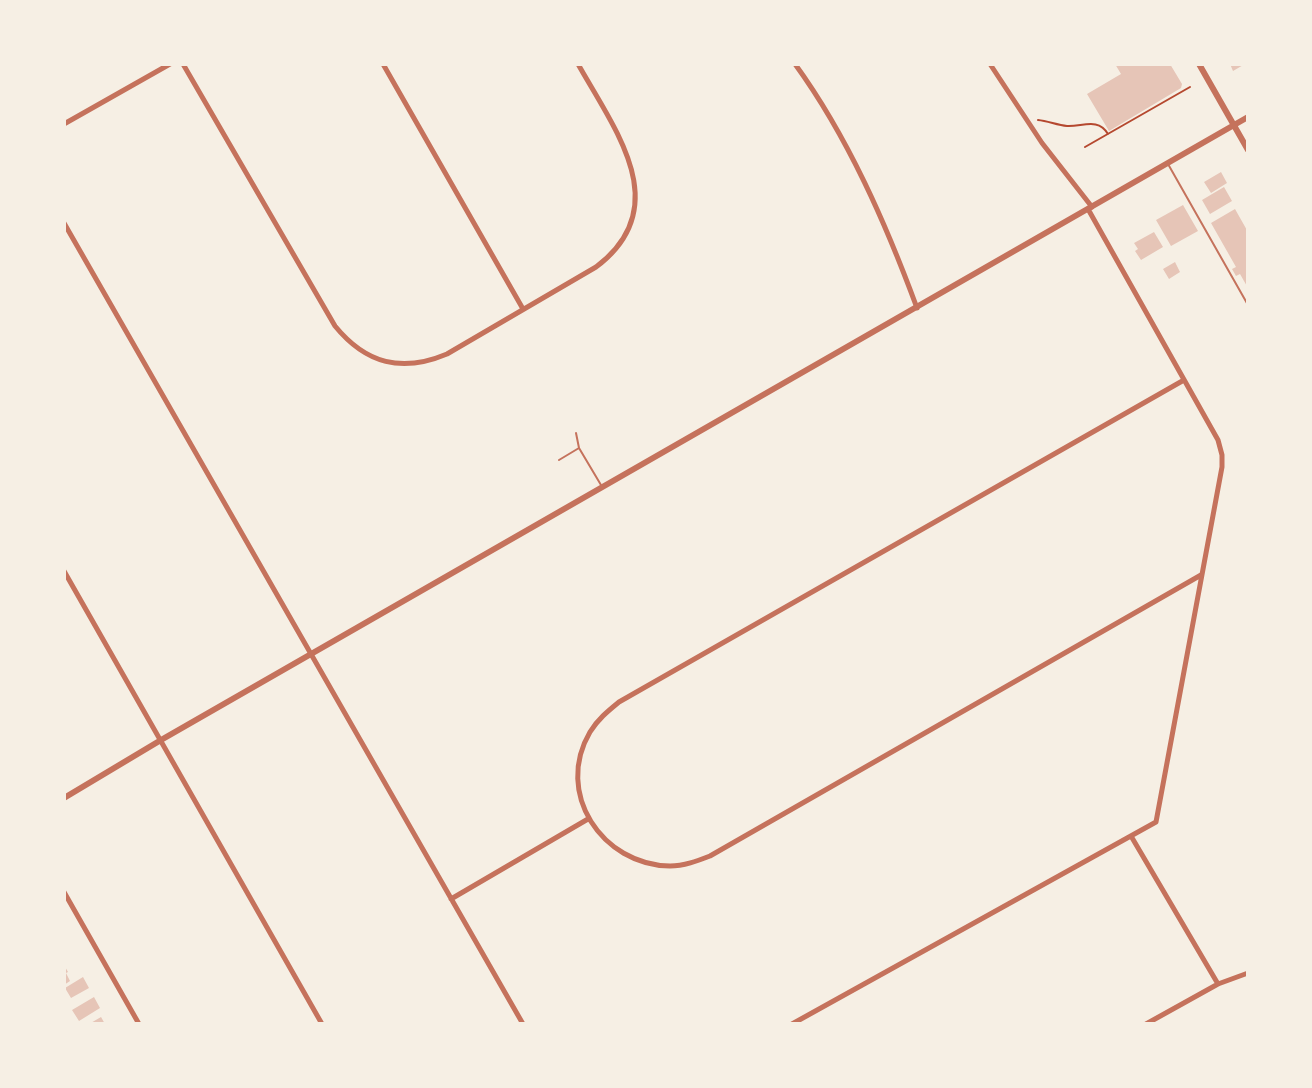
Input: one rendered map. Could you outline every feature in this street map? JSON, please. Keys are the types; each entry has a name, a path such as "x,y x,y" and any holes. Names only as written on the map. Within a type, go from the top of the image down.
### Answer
{"street":[{"path":"64,124 170,64"},
{"path":"183,64 334,326 356,348 384,362 400,364 431,361 447,354 596,267 611,256 625,238 635,214 635,186 629,158 578,64"},
{"path":"383,64 524,309"},
{"path":"795,64 824,107 880,215 917,308"},
{"path":"792,1023 1156,822 1222,467 1222,455 1218,440 1090,208 1042,143 990,64"},
{"path":"1199,64 1248,150"},
{"path":"64,798 161,740 1248,117"},
{"path":"64,223 523,1023"},
{"path":"1184,380 619,702 597,721 583,747 578,776 588,819 608,843 637,860 653,865 670,866 695,862 710,856 1202,575"},
{"path":"64,571 322,1023"},
{"path":"452,899 588,819"},
{"path":"1131,836 1218,984"},
{"path":"64,892 139,1023"},
{"path":"1146,1023 1218,984 1248,973"}],"lane":[{"path":"1167,164 1248,305"},
{"path":"576,433 579,448 602,488"},
{"path":"559,460 579,448"}],"path":[{"path":"1085,147 1190,87"},
{"path":"1038,120 1066,126 1092,123 1104,127 1108,134"}],"building":[{"path":"1115,64 1170,64 1182,84 1181,88 1109,131 1087,94 1121,74"},
{"path":"1230,64 1245,64 1233,71"},
{"path":"1221,172 1227,183 1211,193 1204,182"},
{"path":"1224,187 1232,201 1210,214 1202,200"},
{"path":"1183,205 1198,231 1171,246 1156,220"},
{"path":"1235,209 1248,232 1248,288 1240,274 1236,276 1232,269 1236,267 1211,223"},
{"path":"1154,232 1163,247 1141,260 1135,251 1138,249 1134,243"},
{"path":"1175,262 1180,272 1169,279 1163,269"},
{"path":"64,965 70,981 64,985"},
{"path":"83,977 89,988 71,998 65,988"},
{"path":"94,997 100,1008 79,1021 72,1010"},
{"path":"101,1017 105,1024 89,1024"}]}
